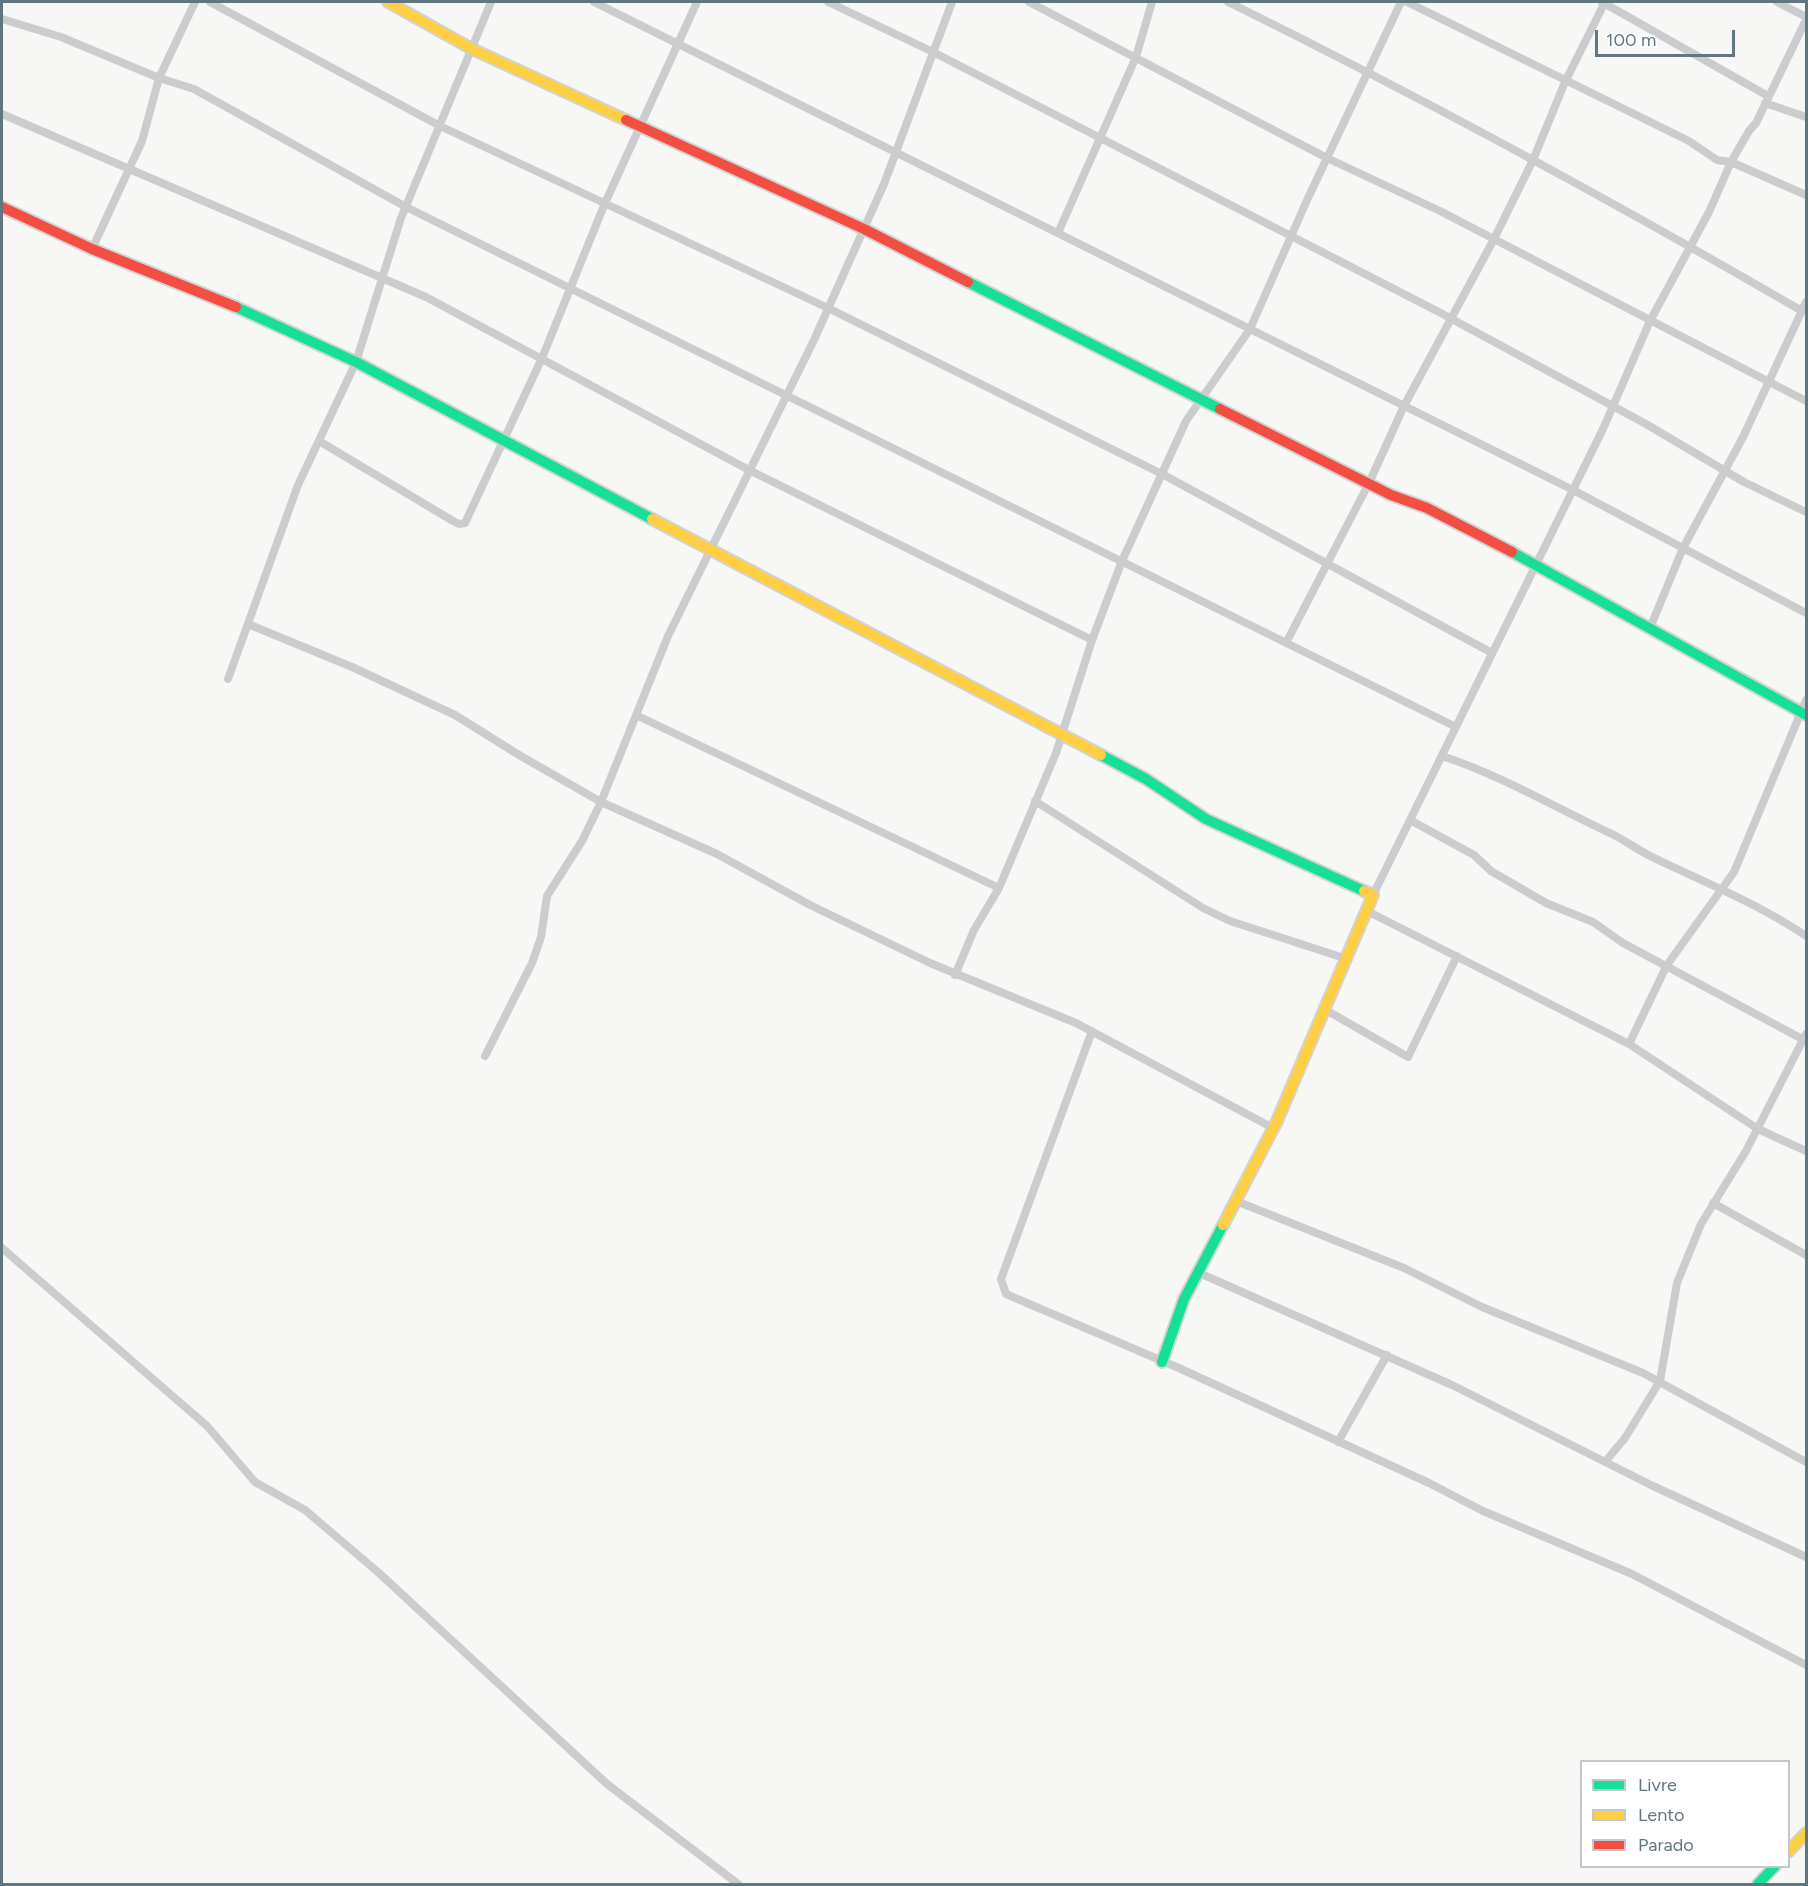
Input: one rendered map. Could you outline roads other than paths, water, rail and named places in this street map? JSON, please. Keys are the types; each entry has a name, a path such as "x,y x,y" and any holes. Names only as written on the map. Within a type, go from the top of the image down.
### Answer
{"street":[{"path":"92,249 142,141 159,78 195,2"},
{"path":"210,2 440,126 828,308 1162,474 1492,653"},
{"path":"388,2 472,49 864,229 1369,483 1427,508 1536,565 1804,714"},
{"path":"228,679 298,485 356,363 381,278 406,207 491,2"},
{"path":"594,2 1573,490 1806,613"},
{"path":"319,441 459,524 465,523 542,358 604,203 697,2"},
{"path":"828,2 933,52 1452,319 1612,405 1725,472 1806,512"},
{"path":"485,1056 532,963 541,938 547,896 582,841 601,802 638,716 668,636 828,308 864,229 897,152 952,2"},
{"path":"1029,2 1327,158 1494,239 1806,401"},
{"path":"1058,233 1136,57 1152,2"},
{"path":"1228,2 1369,71 1691,246 1802,311"},
{"path":"955,975 974,930 999,888 1062,737 1092,640 1122,561 1186,421 1250,329 1401,2"},
{"path":"1407,2 1565,82 1689,141 1717,160 1731,162 1806,195"},
{"path":"1286,643 1369,483 1404,406 1494,239 1533,160 1565,82 1604,2 1767,99 1806,117"},
{"path":"1162,1362 1174,1323 1197,1272 1273,1128 1344,958 1373,896 1573,490 1650,321 1709,212 1731,162 1756,123 1785,67 1806,19 1777,2"},
{"path":"2,19 61,37 159,78 194,89 406,207 1456,727"},
{"path":"2,114 426,297 749,470 1092,640"},
{"path":"2,207 92,249 206,294 356,363 1062,737 1146,779 1206,819 1373,896"},
{"path":"1650,628 1683,548 1725,472 1806,302"},
{"path":"248,624 352,667 455,715 601,802 717,854 810,905 955,975 1092,1030 1273,1128"},
{"path":"1629,1044 1667,965 1734,872 1804,714 1806,700"},
{"path":"638,716 999,888"},
{"path":"1442,756 1565,811 1785,921 1806,936"},
{"path":"1035,801 1203,908 1230,921 1344,958"},
{"path":"1410,820 1474,855 1491,871 1546,903 1593,922 1623,943 1806,1038 1758,1129 1701,1224 1677,1283 1660,1381 1628,1433 1605,1462"},
{"path":"1366,911 1629,1044 1758,1129 1806,1151"},
{"path":"1324,1010 1408,1057 1457,956"},
{"path":"1092,1030 1001,1279 1006,1294 1338,1442 1482,1511 1632,1574 1806,1665"},
{"path":"1236,1201 1404,1268 1482,1307 1660,1381 1806,1462"},
{"path":"1713,1203 1806,1255"},
{"path":"2,1248 207,1426 255,1482 305,1510 379,1573 607,1784 738,1884"},
{"path":"1197,1272 1387,1355 1806,1557"},
{"path":"1338,1442 1387,1355"},
{"path":"1790,1850 1806,1833"},
{"path":"1758,1884 1773,1868"}]}
